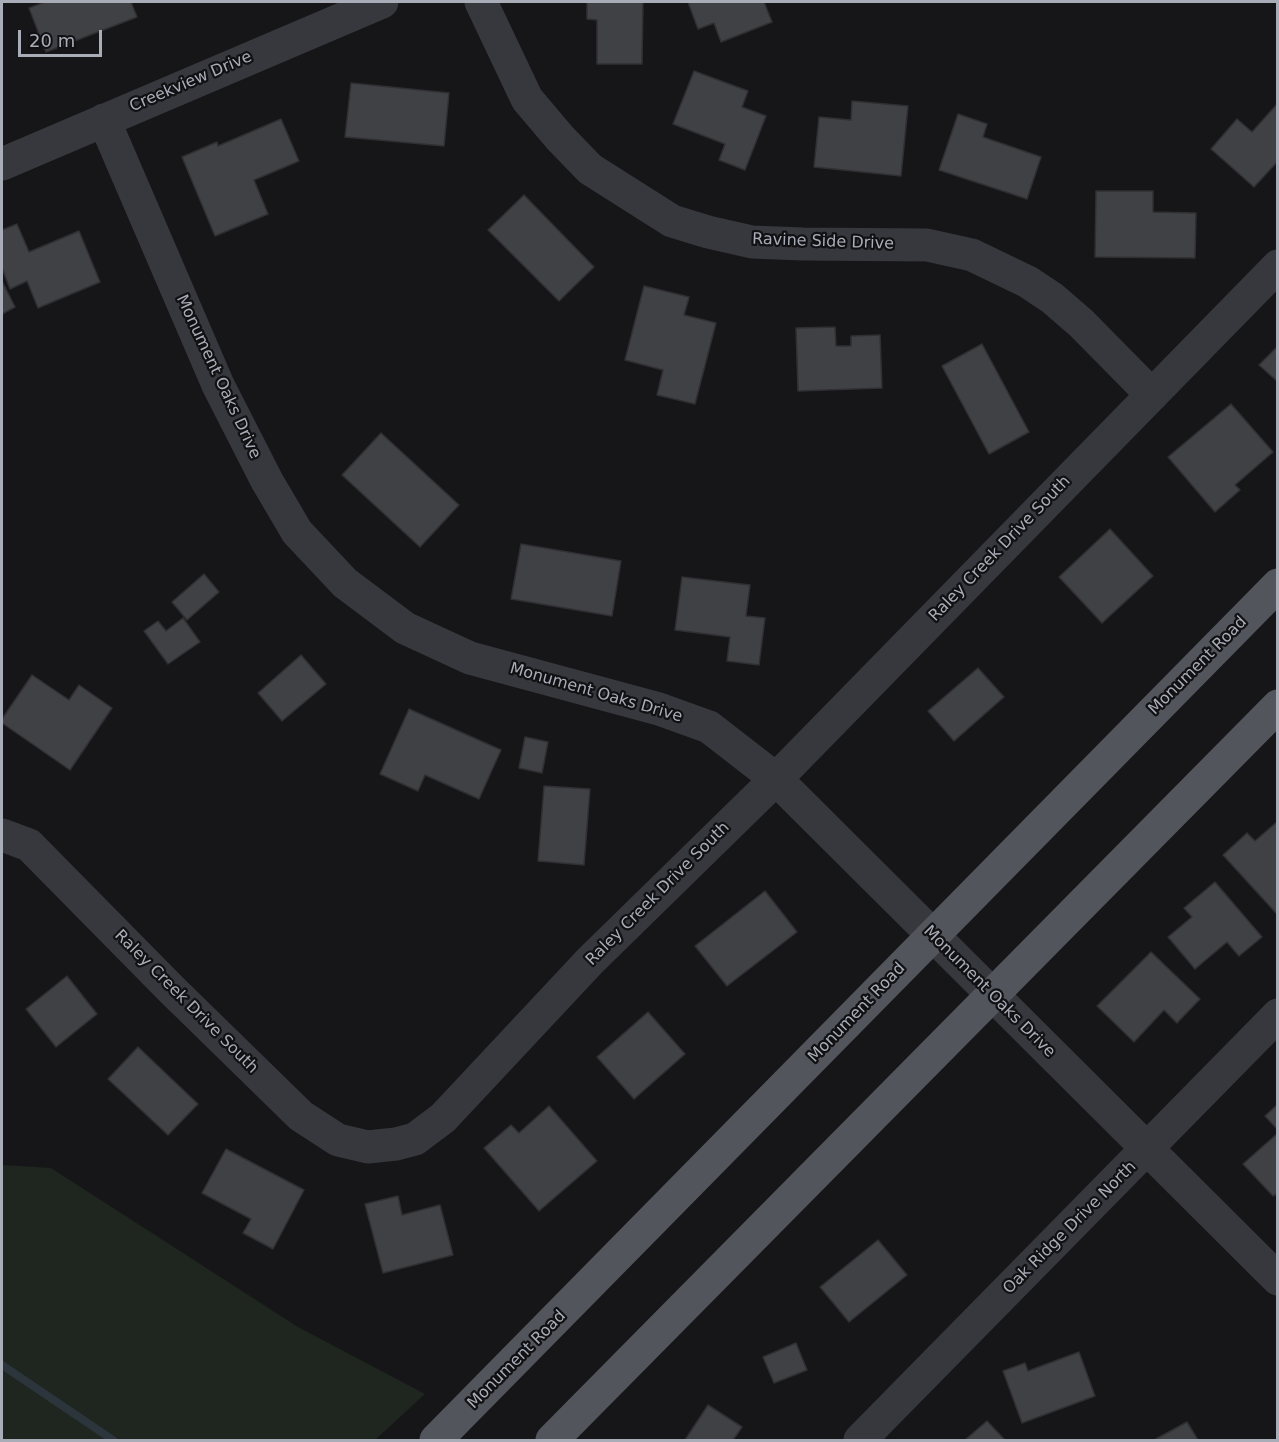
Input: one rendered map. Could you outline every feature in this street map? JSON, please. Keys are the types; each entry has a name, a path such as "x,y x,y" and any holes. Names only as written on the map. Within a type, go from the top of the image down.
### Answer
{"main road":[{"name":"Monument Road","path":"436,1440 1278,585"},
{"path":"552,1440 1278,706"}],"street":[{"name":"Creekview Drive","path":"2,164 381,2"},
{"name":"Ravine Side Drive","path":"481,2 527,99 591,169 672,221 753,242 927,245 972,255 1028,282 1052,298 1081,323 1152,394"},
{"name":"Monument Oaks Drive","path":"104,120 218,385 267,481 297,532 345,583 405,628 470,658 659,709 709,728 776,779 1278,1279"},
{"name":"Raley Creek Drive South","path":"2,835 29,845 301,1116 338,1140 368,1147 415,1139 443,1118 590,961 776,779 1278,266"},
{"name":"Oak Ridge Drive North","path":"860,1440 1278,1015"}],"shaded area":[{"path":"2,1165 51,1168 298,1327 425,1394 375,1440 2,1440"}],"building":[{"path":"45,2 131,2 137,17 46,52 29,8"},
{"path":"587,2 643,2 642,64 597,64 597,20 587,19"},
{"path":"688,2 764,2 772,22 721,42 714,23 698,29"},
{"path":"694,71 748,91 742,107 766,116 745,170 719,160 725,144 673,124"},
{"path":"351,83 449,93 444,146 345,137"},
{"path":"852,101 908,106 901,176 814,167 819,117 851,120"},
{"path":"1278,103 1278,161 1254,187 1211,149 1237,119 1252,132"},
{"path":"958,114 987,124 983,137 1041,157 1027,199 939,170"},
{"path":"281,119 299,161 254,180 268,214 215,236 182,157 217,142 218,146"},
{"path":"1096,191 1153,191 1153,212 1196,213 1195,258 1095,257"},
{"path":"524,195 594,267 559,301 488,230"},
{"path":"17,224 29,252 79,231 100,282 38,308 27,281 10,289 2,268 2,230"},
{"path":"2,281 15,307 2,314"},
{"path":"644,286 689,297 684,315 716,323 695,404 657,395 663,370 625,360"},
{"path":"835,327 836,346 851,346 851,336 880,335 882,388 798,391 796,328"},
{"path":"982,344 1029,432 989,454 942,366"},
{"path":"1278,346 1278,382 1259,365"},
{"path":"1231,404 1273,452 1235,485 1240,490 1215,512 1168,457"},
{"path":"381,433 459,505 420,547 342,475"},
{"path":"1110,529 1153,576 1102,623 1059,577"},
{"path":"521,544 621,561 612,616 511,599"},
{"path":"204,574 219,592 187,620 172,602"},
{"path":"682,577 750,585 746,616 765,618 759,665 727,661 730,637 675,630"},
{"path":"183,618 200,642 168,664 144,631 158,621 166,631"},
{"path":"301,655 326,684 282,721 258,693"},
{"path":"978,668 1004,697 954,741 928,711"},
{"path":"32,675 69,700 79,685 112,708 70,770 2,723 2,719"},
{"path":"409,709 501,750 479,799 425,775 418,791 380,774"},
{"path":"525,737 548,742 542,773 519,768"},
{"path":"544,786 590,789 584,865 538,861"},
{"path":"1278,821 1278,911 1276,913 1223,855 1247,833 1255,841"},
{"path":"1215,882 1262,937 1239,956 1227,942 1195,969 1168,937 1192,917 1184,908"},
{"path":"765,891 797,932 727,986 695,946"},
{"path":"1151,952 1200,999 1177,1023 1164,1010 1134,1042 1097,1006"},
{"path":"67,976 97,1014 56,1047 26,1009"},
{"path":"648,1012 685,1054 634,1099 597,1057"},
{"path":"138,1047 198,1104 168,1135 108,1079"},
{"path":"1278,1104 1278,1130 1265,1116"},
{"path":"549,1106 597,1161 539,1211 484,1148 511,1125 519,1133"},
{"path":"1278,1133 1278,1193 1273,1196 1243,1164"},
{"path":"226,1149 304,1190 273,1249 243,1233 251,1219 202,1193"},
{"path":"398,1196 402,1215 440,1205 453,1255 383,1273 365,1204"},
{"path":"878,1240 907,1275 849,1322 820,1287"},
{"path":"796,1343 807,1370 774,1383 763,1357"},
{"path":"1079,1352 1095,1396 1022,1423 1003,1371 1025,1363 1028,1371"},
{"path":"708,1405 742,1427 733,1440 685,1440"},
{"path":"987,1421 1005,1440 965,1440"},
{"path":"1187,1422 1198,1440 1154,1440"}],"waterway":[{"path":"2,1365 113,1440"}]}
